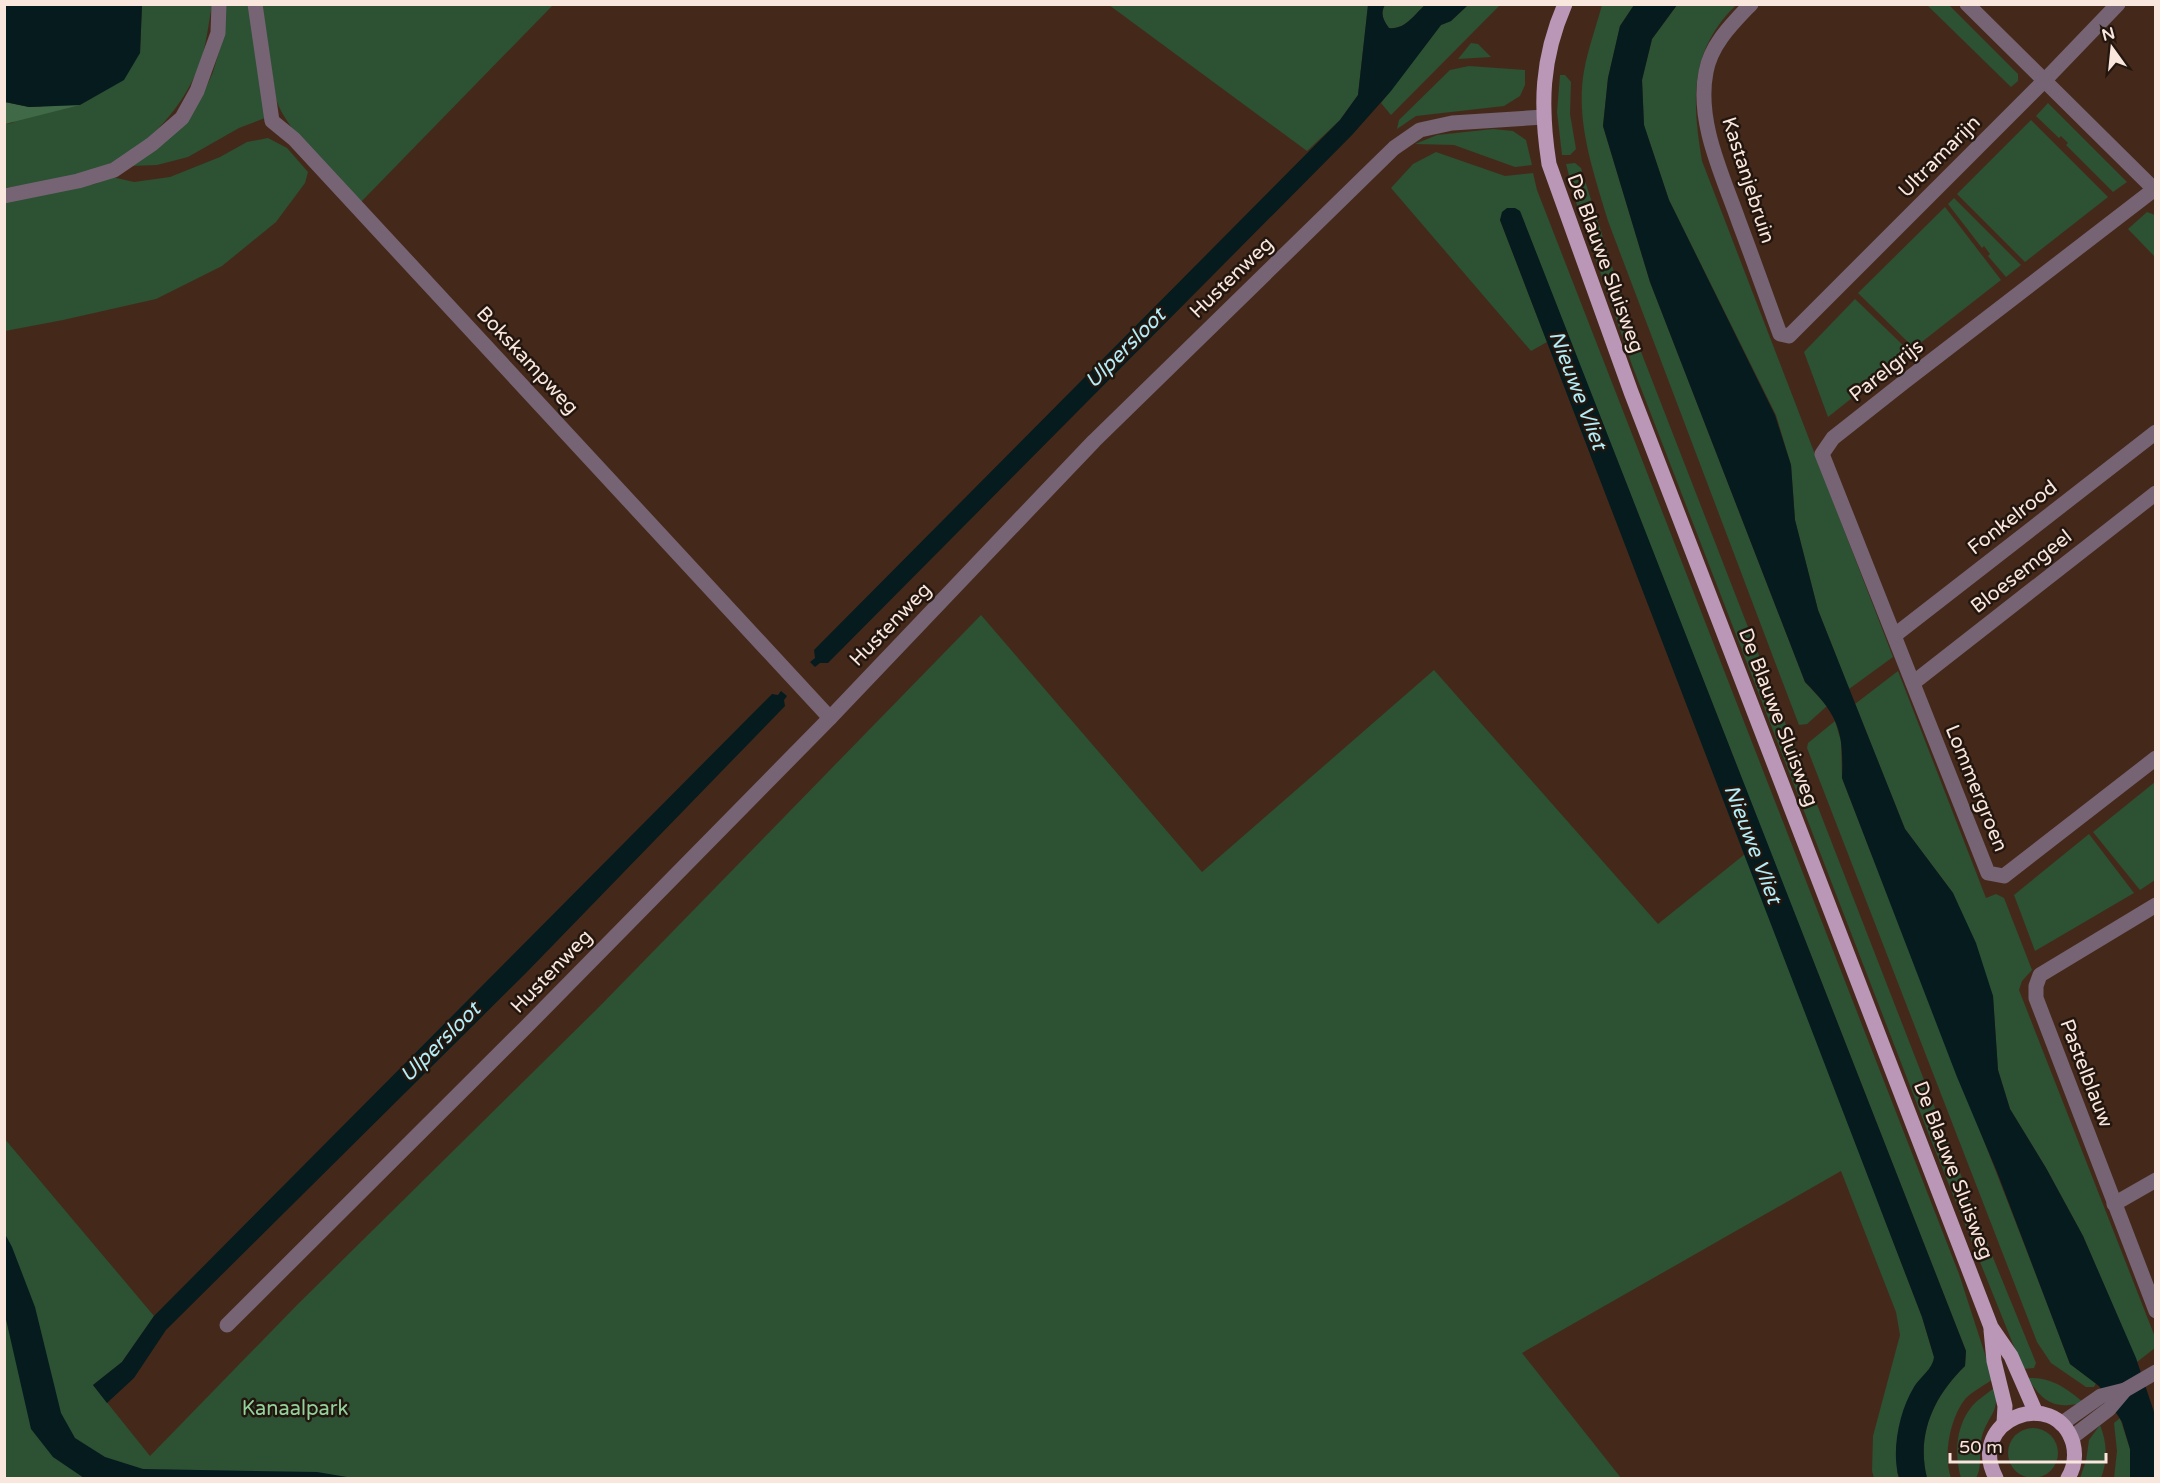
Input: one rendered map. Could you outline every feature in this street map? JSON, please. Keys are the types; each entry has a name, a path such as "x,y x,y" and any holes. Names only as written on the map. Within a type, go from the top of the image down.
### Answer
{"main road":[{"path":"1544,117 1542,94 1549,46 1565,4"},
{"name":"De Blauwe Sluisweg","path":"1544,117 1549,164 1630,393 1991,1327 2011,1356 2036,1413"},
{"name":"De Blauwe Sluisweg","path":"1991,1327 1994,1360 2005,1406 2004,1424"},
{"path":"1996,1478 1990,1464 1990,1449 1994,1436 2004,1424 2016,1416 2036,1413 2050,1417 2061,1424 2071,1438 2074,1461 2068,1479"}],"street":[{"path":"4,196 78,181 114,170 152,144 182,118 197,91 218,33 219,4"},
{"name":"Bokskampweg","path":"255,4 272,121 294,139 830,718"},
{"name":"Kastanjebruin","path":"1751,4 1731,24 1716,45 1706,71 1704,107 1711,140 1727,188 1780,334 1789,336"},
{"path":"1967,4 2155,189"},
{"name":"Ultramarijn","path":"1789,336 2118,4"},
{"name":"Hustenweg","path":"227,1325 526,1027 830,718 1094,441 1394,148 1420,130 1441,125 1544,117"},
{"name":"Parelgrijs","path":"1903,660 1822,454 1833,438 2155,189"},
{"name":"Fonkelrood","path":"1894,635 2156,432"},
{"name":"Bloesemgeel","path":"1913,683 2156,493"},
{"name":"Lommergroen","path":"1903,660 1988,873 2004,876 2156,758"},
{"name":"Pastelblauw","path":"2156,905 2040,975 2036,986 2036,998 2156,1311"},
{"path":"2114,1204 2156,1180"},
{"path":"2061,1424 2105,1402 2156,1372"},
{"path":"2071,1438 2105,1402"}],"green space":[{"path":"142,5 212,5 203,54 187,90 176,107 164,123 133,150 98,169 64,179 5,188 5,124 12,123 140,53"},
{"path":"226,5 252,5 265,118 239,128 188,157 157,165 131,166 203,94 213,72 221,45"},
{"path":"262,5 553,5 360,203 313,154 281,112 276,99"},
{"path":"1109,5 1368,5 1358,95 1340,120 1307,151"},
{"path":"1385,5 1425,5 1405,24 1389,28 1383,16"},
{"path":"1468,5 1500,5 1391,115 1381,103 1441,25 1451,21"},
{"path":"1602,5 1634,5 1620,26 1608,78 1603,126 1650,282 1805,682 1827,706 1807,724 1799,725 1608,221 1597,184 1587,147 1582,90 1584,71"},
{"path":"1677,5 1736,5 1709,40 1702,59 1696,97 1696,118 1702,161 1893,657 1849,689 1818,610 1795,520 1791,465 1776,415 1669,200 1644,125 1642,80 1652,39"},
{"path":"1927,5 1949,5 2018,74 2018,81 2011,87"},
{"path":"1471,43 1478,44 1491,57 1458,59"},
{"path":"1469,66 1525,70 1525,85 1520,96 1504,106 1416,116 1397,129 1399,120 1450,70"},
{"path":"1560,75 1565,75 1571,82 1570,114 1576,149 1570,155 1562,155 1557,112"},
{"path":"5,102 29,107 80,105 5,124"},
{"path":"2048,103 2127,182 2113,192 2066,145 2068,143 2061,136 2059,138 2036,116"},
{"path":"2031,120 2108,197 2025,262 1957,194"},
{"path":"1493,129 1513,131 1526,140 1532,165 1515,167 1454,145 1415,144 1437,135"},
{"path":"268,138 287,148 308,172 305,183 276,222 222,266 156,299 5,331 5,201 95,184 112,177 134,182 170,177 220,157 247,142"},
{"path":"1436,152 1505,176 1533,173 1537,190 1959,1274 1993,1379 1966,1398 1956,1415 1948,1448 1951,1478 1927,1478 1924,1446 1926,1431 1936,1403 1965,1366 1966,1351 1520,212 1500,220 1547,342 1531,351 1391,188 1413,164"},
{"path":"1575,163 1581,168 1631,326 2036,1363 2034,1368 2023,1369 1927,1130 1632,365 1575,199 1566,164"},
{"path":"1954,198 2021,265 2006,277 1988,256 1990,254 1984,246 1982,248 1948,204"},
{"path":"1945,207 2001,280 1914,348 1858,293"},
{"path":"2147,212 2155,215 2155,257 2128,229"},
{"path":"1855,299 1910,352 1828,417 1804,352"},
{"name":"Kanaalpark","path":"981,615 1202,872 1434,670 1658,924 1745,854 1922,1317 1934,1357 1934,1363 1914,1387 1897,1472 1899,1478 1874,1478 1872,1471 1873,1436 1900,1335 1896,1312 1841,1171 1522,1353 1621,1478 5,1478 4,1138 154,1316 122,1362 93,1385 150,1456 297,1305 599,1007"},
{"path":"1898,671 1986,898 1996,894 2004,898 2032,970 2022,981 2019,990 2155,1337 2155,1348 2137,1362 2083,1236 2046,1168 2010,1109 1998,1070 1993,996 1953,893 1905,829 1855,704"},
{"path":"1835,721 1841,741 1842,778 1870,851 2070,1364 2096,1383 2094,1387 2086,1387 2051,1363 2037,1342 1807,748 1808,743"},
{"path":"2155,782 2155,880 2140,890 2093,832"},
{"path":"2089,834 2134,893 2035,951 2014,895"},
{"path":"2027,1378 2051,1381 2083,1402 2061,1405 2049,1402"},
{"path":"1995,1387 1996,1403 1982,1436 1978,1474 1976,1478 1961,1478 1957,1452 1961,1425 1972,1406"},
{"path":"2120,1418 2130,1449 2130,1478 2114,1478 2117,1451 2114,1423"},
{"path":"2100,1425 2106,1452 2101,1478 2080,1478 2086,1461 2089,1440"},
{"path":"2033,1428 2042,1430 2053,1439 2058,1453 2056,1462 2047,1473 2033,1478 2024,1476 2013,1467 2008,1453 2010,1444 2019,1433"}],"water":[{"path":"5,4 142,5 140,53 124,80 80,105 29,107 5,102"},
{"name":"Ulpersloot","path":"1368,5 1385,5 1383,16 1385,22 1389,28 1395,28 1405,24 1425,5 1468,5 1451,21 1441,25 1391,91 1352,135 828,663 820,663 815,667 810,662 815,658 814,650 1340,120 1358,95"},
{"path":"1634,5 1677,5 1652,39 1642,80 1644,125 1669,200 1775,415 1791,465 1795,520 1818,610 1905,829 1953,893 1976,943 1993,996 1998,1070 2010,1109 2046,1168 2083,1236 2136,1358 2155,1415 2155,1478 2130,1478 2130,1449 2122,1422 2099,1386 2070,1364 1842,778 1842,748 1837,725 1825,704 1805,682 1650,282 1603,126 1608,78 1620,26"},
{"name":"Nieuwe Vliet","path":"1507,208 1520,211 1966,1351 1965,1366 1944,1390 1930,1417 1924,1446 1927,1478 1899,1478 1896,1456 1898,1432 1904,1408 1914,1387 1929,1369 1934,1357 1922,1317 1500,220 1502,212"},
{"name":"Ulpersloot","path":"781,691 787,696 784,700 785,706 525,974 166,1330 134,1378 107,1403 93,1385 122,1362 154,1316 772,694 778,695"},
{"path":"5,1234 35,1307 61,1413 75,1438 105,1457 143,1469 317,1472 353,1478 84,1478 53,1457 31,1429 5,1315"}]}
